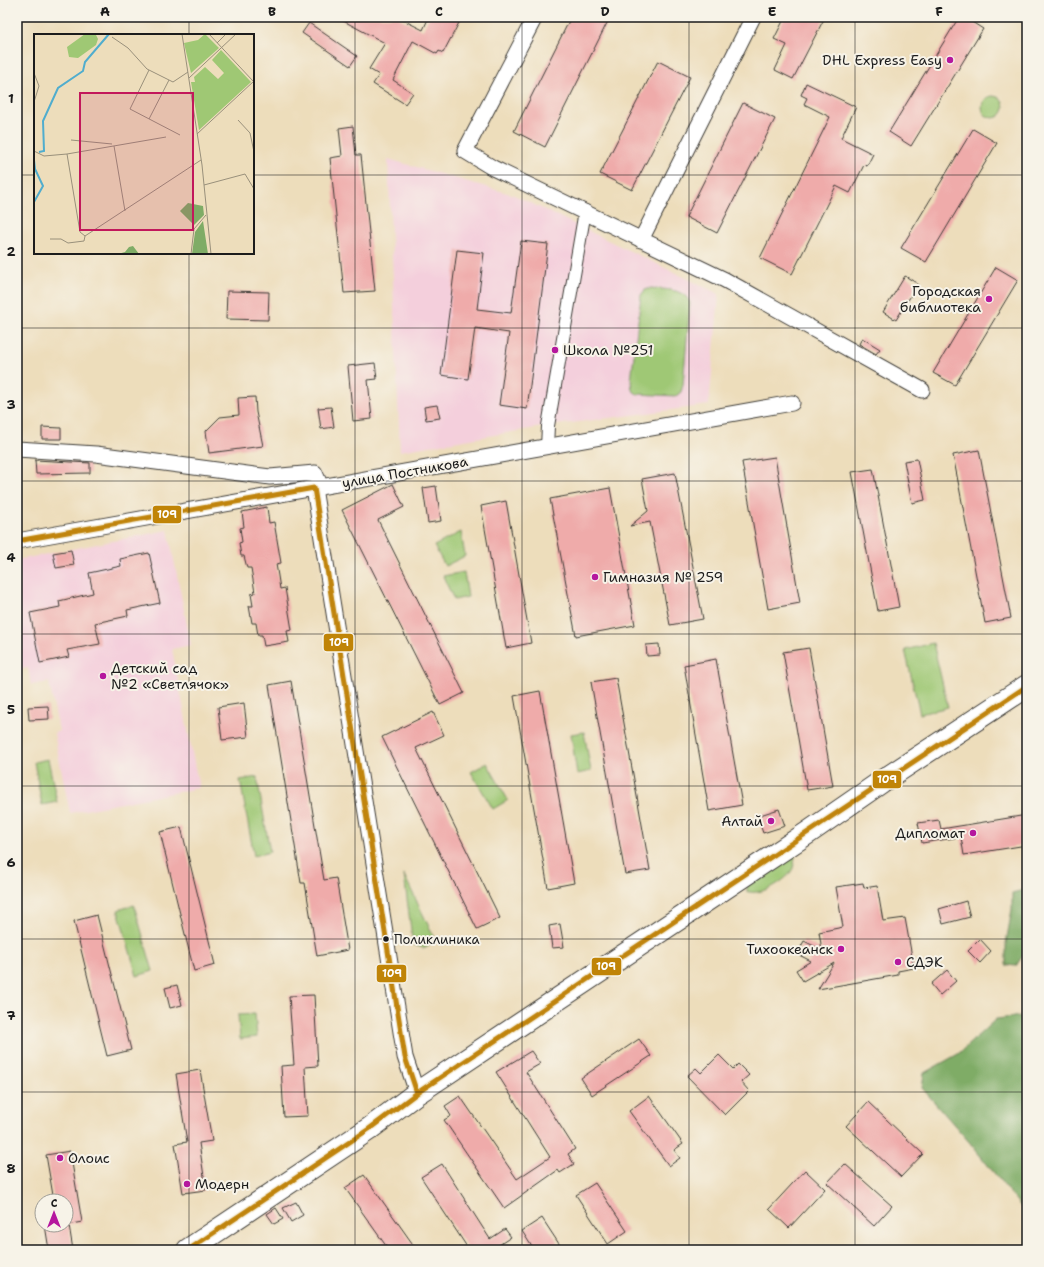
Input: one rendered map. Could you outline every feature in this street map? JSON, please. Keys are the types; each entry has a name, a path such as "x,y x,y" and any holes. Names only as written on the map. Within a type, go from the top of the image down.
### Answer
{"main road":[{"path":"188,1250 369,1129 417,1093 1027,686"}],"street":[{"path":"535,17 466,151 492,168 585,211 641,240 725,280 922,390"},
{"path":"641,240 753,17"},
{"path":"547,447 548,426 585,211"},
{"name":"улица Постникова","path":"17,541 792,403"},
{"path":"17,449 96,454 270,476 315,473 405,1057 417,1093"}],"shaded area":[{"name":"Школа №251","path":"388,159 514,195 719,294 709,405 548,426 400,451"},
{"name":"Детский сад №2 «Светлячок»","path":"168,530 191,645 172,649 199,788 70,813 54,733 59,731 49,682 31,685 28,668 17,670 17,560"}],"green space":[{"path":"993,96 997,97 1003,103 1003,111 997,117 993,118 989,117 983,111 982,107 983,103 989,97"},
{"path":"651,288 679,292 687,298 690,303 683,385 681,392 676,396 637,394 632,390 631,381 641,295 645,290"},
{"path":"461,532 465,556 445,566 434,546"},
{"path":"464,572 468,597 454,600 443,576"},
{"path":"933,643 948,707 920,714 905,650"},
{"path":"584,732 591,771 577,774 571,734"},
{"path":"48,759 57,802 42,805 34,762"},
{"path":"487,763 508,800 493,809 471,772"},
{"path":"257,777 270,852 254,856 240,780"},
{"path":"791,853 795,855 795,860 793,868 785,878 773,887 766,890 759,892 747,891 747,886"},
{"path":"404,875 433,935 431,943 423,948 414,945 412,938"},
{"path":"1027,889 1027,949 1016,966 1006,965 1006,943 1012,909 1012,893"},
{"path":"134,905 153,971 137,976 118,910"},
{"path":"255,1014 257,1037 240,1039 238,1015"},
{"path":"1022,1016 1027,1018 1027,1214 970,1143 922,1088 924,1073 958,1054 996,1019"}],"building":[{"path":"336,17 397,17 423,30 429,17 462,17 443,53 439,51 437,54 413,41 393,80 413,93 405,104 373,84 379,75 369,69 385,43"},
{"path":"571,17 610,17 545,147 514,131"},
{"path":"785,17 825,17 793,79 775,70 787,45 774,39"},
{"path":"959,17 964,17 983,29 911,146 889,132"},
{"path":"309,23 357,56 350,66 302,33"},
{"path":"658,61 690,77 632,190 600,174"},
{"path":"806,83 856,107 841,138 873,154 867,166 864,165 850,193 836,186 792,274 760,258 830,117 804,104 807,98 801,95"},
{"path":"743,103 775,119 717,233 686,217"},
{"path":"353,126 356,155 361,155 375,291 344,293 330,158 342,156 339,128"},
{"path":"973,129 997,143 926,262 901,248"},
{"path":"521,241 548,244 527,409 499,405 509,333 475,328 468,379 441,375 457,250 484,253 477,309 511,313"},
{"path":"996,267 1018,280 955,385 933,373"},
{"path":"905,276 918,284 896,320 883,312"},
{"path":"227,291 269,292 268,320 226,319"},
{"path":"862,338 880,349 876,354 859,344"},
{"path":"375,363 377,379 368,380 372,419 353,421 348,366"},
{"path":"255,397 256,412 263,446 209,453 206,431 220,417 239,415 238,398"},
{"path":"437,405 440,418 426,420 424,407"},
{"path":"331,407 334,427 321,429 318,408"},
{"path":"42,427 61,428 61,439 42,439"},
{"path":"979,450 1011,618 985,623 953,455"},
{"path":"775,457 800,603 768,609 742,462"},
{"path":"917,459 925,500 912,503 904,461"},
{"path":"35,460 90,463 90,473 36,474"},
{"path":"873,469 899,607 878,611 852,472"},
{"path":"675,473 703,619 670,625 650,522 630,526 648,511 642,479"},
{"path":"393,484 404,507 378,520 464,693 440,705 342,510"},
{"path":"436,486 441,521 428,523 423,488"},
{"name":"Гимназия № 259","path":"610,488 635,625 576,636 550,499"},
{"path":"506,501 531,643 506,648 481,506"},
{"path":"267,507 269,523 274,522 281,563 276,564 280,589 285,588 292,630 287,631 289,642 264,646 262,635 258,635 256,623 252,623 249,606 253,606 251,594 255,593 253,580 251,568 247,568 244,556 241,556 239,543 242,542 240,528 244,527 242,512"},
{"path":"71,550 74,565 56,568 53,553"},
{"path":"149,553 160,603 127,610 128,616 95,623 100,644 67,650 69,657 40,663 30,613 60,607 59,601 93,593 89,573 121,566 120,559"},
{"path":"659,644 660,655 647,656 646,645"},
{"path":"809,648 833,786 807,790 783,652"},
{"path":"716,659 742,805 709,811 684,665"},
{"path":"616,678 650,870 625,874 591,682"},
{"path":"291,681 324,880 336,878 348,950 317,956 305,883 301,883 269,685"},
{"path":"540,691 574,883 548,888 514,696"},
{"path":"244,703 248,737 222,740 218,707"},
{"path":"48,706 49,719 29,720 28,707"},
{"path":"433,712 444,735 416,748 500,918 477,929 382,737"},
{"name":"Алтай","path":"779,809 785,826 763,833 757,816"},
{"name":"Дипломат","path":"1027,815 1027,845 964,855 961,837 922,843 918,823 939,820 941,829"},
{"path":"181,827 215,965 194,971 160,832"},
{"path":"863,883 864,888 877,886 883,921 905,918 914,968 898,971 898,975 818,989 834,963 803,981 796,970 811,961 797,954 804,941 822,950 819,932 843,927 836,887"},
{"path":"966,901 970,917 943,924 939,909"},
{"path":"97,915 131,1050 107,1056 74,921"},
{"path":"560,924 564,947 552,948 549,926"},
{"path":"980,939 991,951 980,963 968,951"},
{"path":"947,970 956,981 940,995 931,984"},
{"path":"177,985 182,1005 170,1008 165,988"},
{"path":"314,995 318,1066 305,1067 308,1116 284,1117 281,1066 294,1065 289,996"},
{"path":"639,1039 651,1056 592,1095 581,1078"},
{"path":"531,1051 540,1064 526,1072 575,1149 568,1154 574,1164 560,1173 558,1170 504,1208 444,1120 451,1116 445,1106 460,1096 517,1179 550,1157 496,1072"},
{"path":"719,1055 733,1069 738,1064 749,1075 741,1082 749,1091 725,1115 687,1076 696,1068 701,1073"},
{"path":"200,1070 212,1141 199,1143 206,1190 183,1193 175,1144 187,1142 176,1074"},
{"path":"649,1096 683,1144 674,1150 680,1158 669,1166 629,1111"},
{"path":"868,1102 923,1154 901,1177 846,1126"},
{"path":"70,1151 82,1222 74,1224 74,1193 53,1193 46,1155"},
{"path":"442,1164 490,1239 505,1229 511,1237 496,1247 497,1250 469,1250 421,1177"},
{"path":"845,1164 892,1206 874,1226 827,1183"},
{"path":"805,1170 825,1189 789,1228 769,1209"},
{"path":"364,1175 417,1250 389,1250 345,1188"},
{"path":"595,1183 627,1231 608,1244 576,1195"},
{"path":"296,1202 303,1215 291,1222 283,1208"},
{"path":"276,1208 283,1219 274,1224 267,1214"},
{"path":"542,1218 563,1250 534,1250 522,1231"},
{"path":"46,1233 70,1233 73,1250 49,1250"}],"transit line":[{"name":"109","path":"17,541 314,488 405,1057 417,1093"},
{"name":"109","path":"188,1250 369,1129 417,1093 1027,686"}],"place":[{"name":"DHL Express Easy","path":"950,60"},
{"name":"Городская библиотека","path":"989,299"},
{"name":"Школа №251","path":"555,350"},
{"name":"Гимназия № 259","path":"595,577"},
{"name":"Детский сад №2 «Светлячок»","path":"103,676"},
{"name":"Алтай","path":"771,821"},
{"name":"Дипломат","path":"973,833"},
{"name":"Поликлиника","path":"386,939"},
{"name":"Тихоокеанск","path":"841,949"},
{"name":"СДЭК","path":"898,962"},
{"name":"Олоис","path":"60,1158"},
{"name":"Модерн","path":"187,1184"}]}
